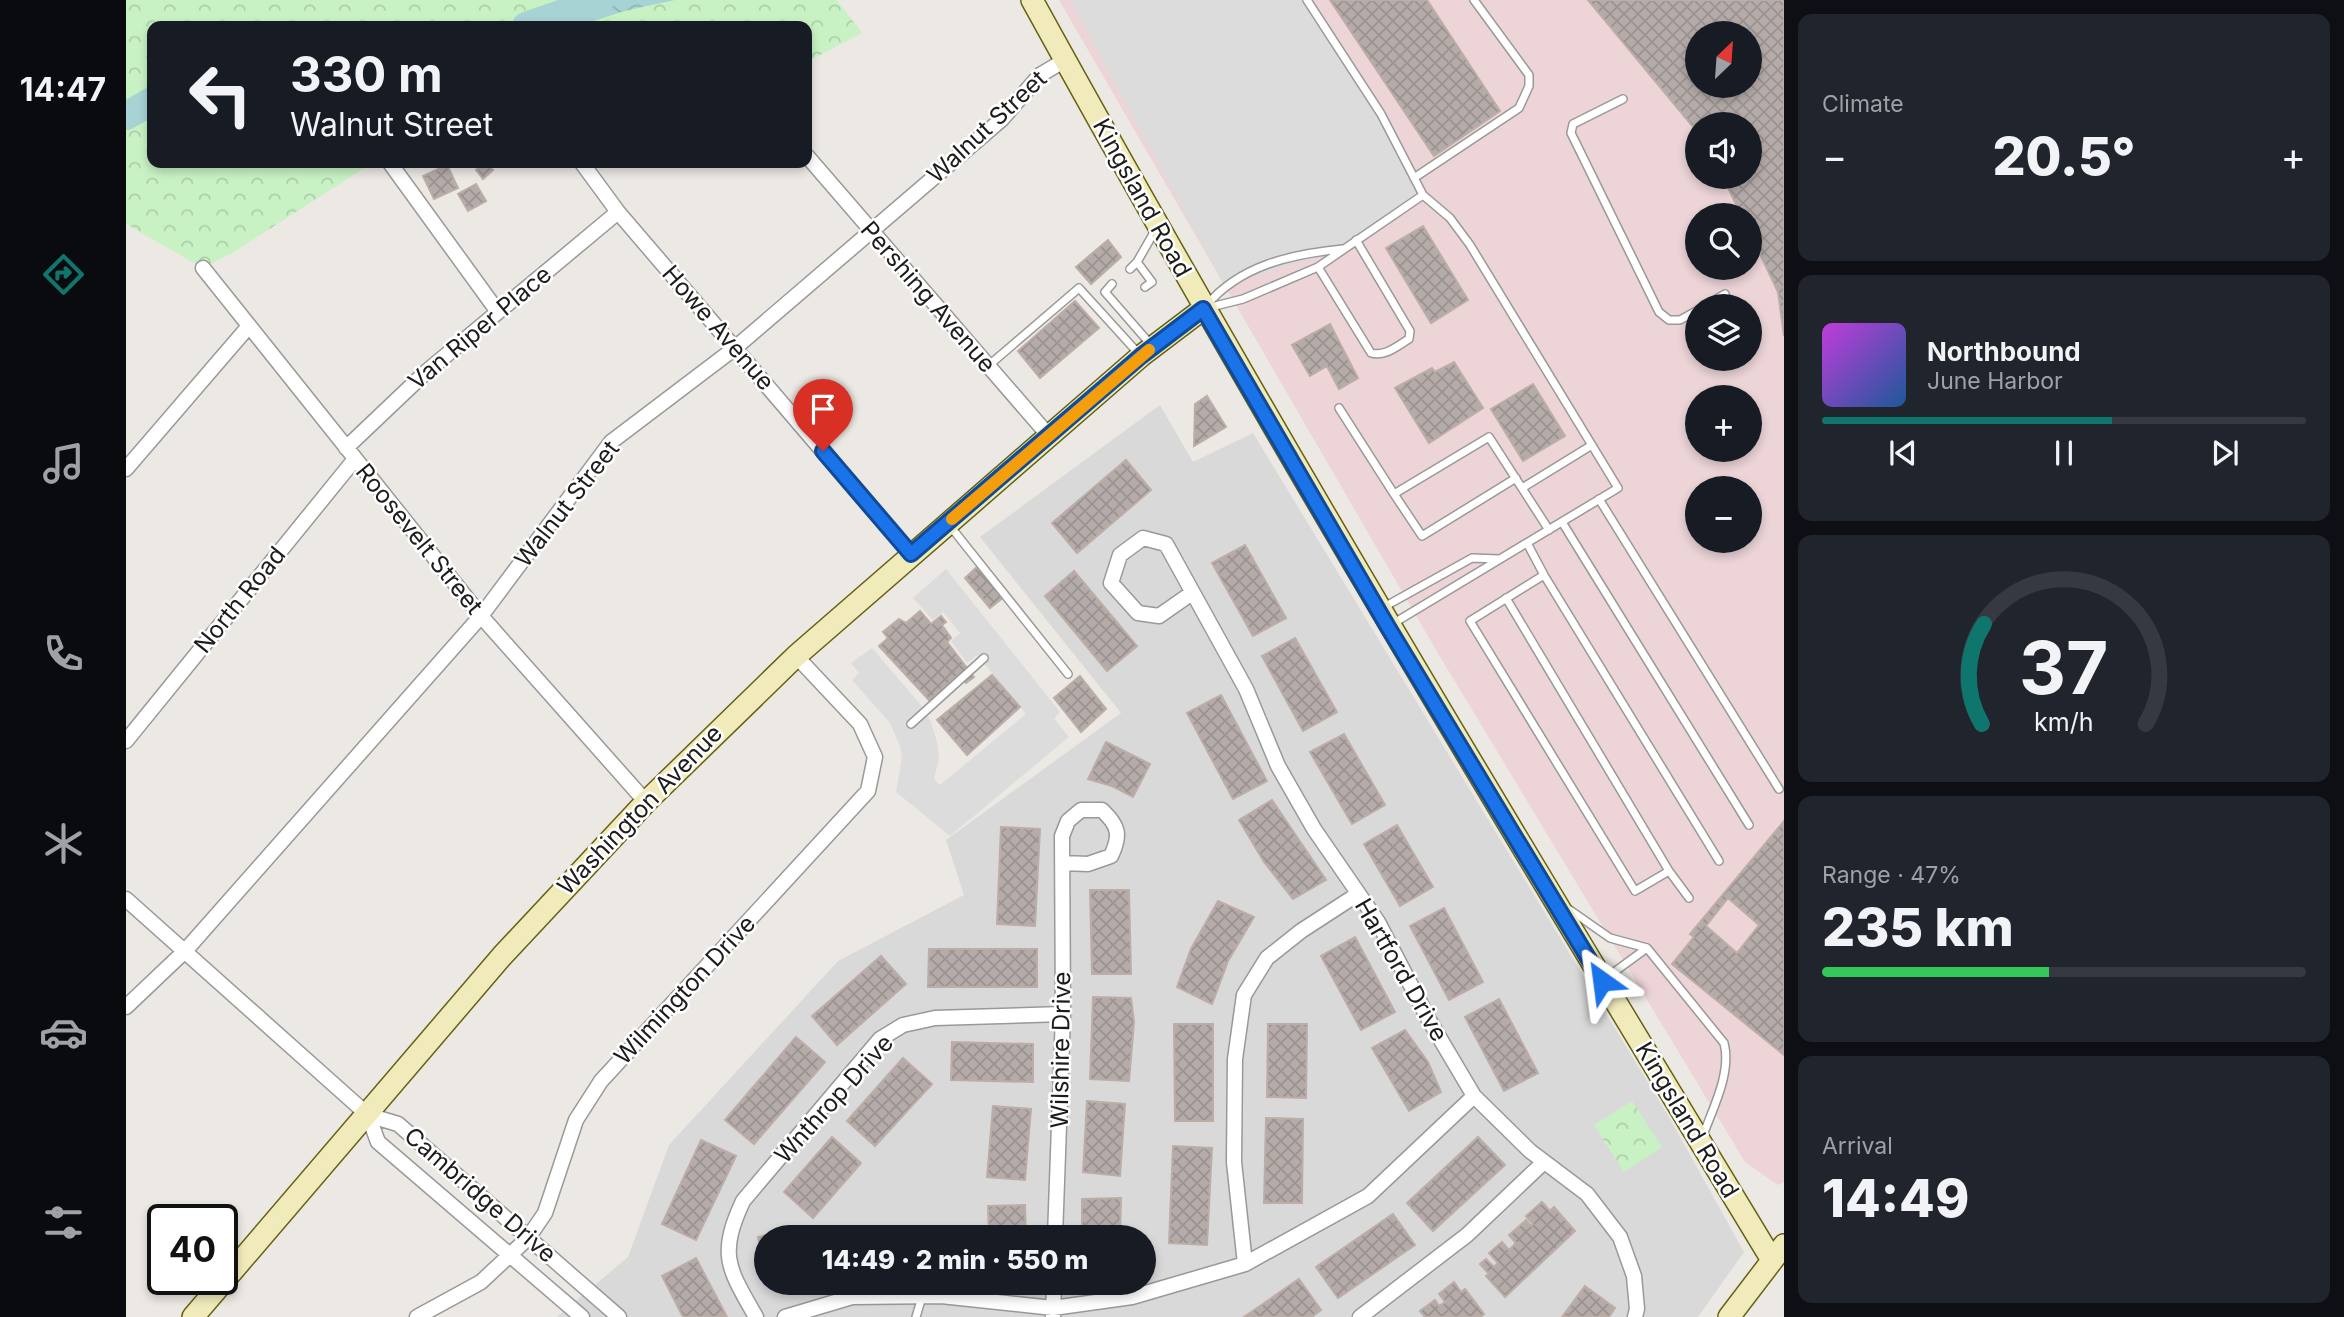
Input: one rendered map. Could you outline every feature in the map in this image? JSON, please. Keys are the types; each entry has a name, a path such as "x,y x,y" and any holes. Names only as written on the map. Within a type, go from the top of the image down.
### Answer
{"main road":[{"name":"Kingsland Road","path":"1032,0 1203,309 1383,619 1700,1142 1778,1252"},
{"path":"1147,352 1203,309"},
{"name":"Washington Avenue","path":"193,1317 502,956 646,802 796,656 1147,352"},
{"path":"1729,1317 1778,1252"}],"street":[{"name":"Walnut Street","path":"126,1007 185,951 481,616 611,442 736,348 1002,119 1034,81 1065,60"},
{"name":"Pershing Avenue","path":"812,162 1049,436"},
{"path":"394,168 498,312"},
{"name":"Howe Avenue","path":"586,168 618,212 911,554"},
{"name":"Van Riper Place","path":"350,454 426,372 618,212"},
{"name":"Roosevelt Street","path":"203,268 481,616 646,802"},
{"path":"126,468 249,326"},
{"name":"North Road","path":"126,741 350,454"},
{"path":"1143,538 1166,544 1192,593 1159,616 1138,613 1111,583 1120,555 1143,538"},
{"name":"Hartford Drive","path":"1192,593 1246,689 1278,766 1314,829 1378,922 1429,1020 1474,1096 1544,1162 1587,1194 1620,1237 1634,1276 1637,1309 1635,1317"},
{"name":"Wilmington Drive","path":"417,1317 481,1282 528,1238 545,1213 576,1120 601,1081 868,791 875,757 860,724 796,656"},
{"name":"Wilshire Drive","path":"1055,1225 1063,1014 1062,863 1062,836 1068,821 1081,810 1102,810 1117,824 1119,839 1111,856 1088,864 1062,863"},
{"path":"1245,1264 1234,1162 1235,1059 1244,995 1267,958 1301,931 1359,894"},
{"path":"126,899 368,1115"},
{"name":"Wnthrop Drive","path":"757,1317 735,1281 727,1246 735,1219 743,1201 880,1039 903,1025 935,1018 1063,1014"},
{"path":"785,1317 852,1297 923,1296 1053,1312 1132,1297 1245,1264 1368,1196 1474,1096"},
{"name":"Cambridge Drive","path":"368,1115 398,1124 619,1317"},
{"name":"Cambridge Drive","path":"368,1115 379,1142 582,1317"},
{"path":"1360,1317 1468,1235 1544,1162"}],"lane":[{"path":"1307,0 1383,118 1423,195 1450,218 1470,245 1618,488 1500,559 1383,619"},
{"path":"1414,178 1519,108 1529,86 1529,75 1474,0"},
{"path":"1623,99 1573,124 1571,133 1659,312 1669,320 1685,317"},
{"path":"1203,309 1243,299 1318,267 1423,195"},
{"path":"1129,269 1137,262 1158,225"},
{"path":"1318,267 1371,353 1378,355 1387,352 1409,339 1410,331 1356,240"},
{"path":"1203,309 1224,285 1254,270 1285,258 1343,248"},
{"path":"1137,262 1152,282 1145,287"},
{"path":"1138,279 1145,273"},
{"path":"1112,284 1105,292 1121,310 1147,352"},
{"path":"988,366 1079,288 1147,352"},
{"path":"1112,301 1120,295"},
{"path":"1121,310 1127,304"},
{"path":"1339,408 1422,536 1516,478"},
{"path":"1394,494 1489,437 1549,530"},
{"path":"1522,488 1592,445"},
{"path":"1599,499 1779,789"},
{"path":"1562,522 1749,825"},
{"path":"947,523 1068,674"},
{"path":"1527,543 1719,861"},
{"path":"1383,619 1472,558 1500,559"},
{"path":"1544,575 1469,621 1635,891 1669,871"},
{"path":"1506,598 1669,871 1689,898"},
{"path":"911,724 984,657"},
{"path":"1550,894 1610,938 1647,948 1712,1024 1727,1055 1700,1142"},
{"path":"1602,981 1628,965 1647,948"},
{"path":"916,1317 923,1296"}],"shaded area":[{"path":"1059,0 1784,0 1784,1182 1778,1185 1745,1162 1439,655"},
{"path":"1070,0 1307,0 1361,81 1423,195 1343,249 1224,285"},
{"path":"1160,405 1193,462 1253,433 1669,1117 1744,1252 1698,1317 557,1317 628,1257 669,1145 838,961 964,895 946,840 1121,713 980,537"},
{"path":"946,569 1060,712 1054,719 1069,737 950,836 896,792 902,758 900,746 890,723 852,680 859,673 851,663 872,648 920,704 931,722 937,742 939,759 934,779 940,785 1026,714 977,655 967,663 951,641 960,633 943,612 933,620 913,598"}],"green space":[{"path":"126,0 837,0 862,33 812,59 812,21 147,21 147,168 364,168 234,252 203,268 126,224"},
{"path":"1632,1101 1662,1147 1624,1172 1594,1125"}],"water":[{"path":"559,0 675,0 624,11 594,21 542,21 546,7"}],"building":[{"path":"1330,0 1427,0 1500,111 1434,156"},
{"path":"1588,0 1784,0 1784,336 1778,292 1762,258 1762,203 1735,203 1729,189 1762,189 1762,112 1685,112 1685,117"},
{"path":"440,168 448,168 458,188 434,199 423,176"},
{"path":"491,168 493,170 483,179 476,170"},
{"path":"476,184 486,201 468,211 458,194"},
{"path":"1423,226 1468,300 1431,323 1386,248"},
{"path":"1108,240 1121,257 1091,284 1076,267"},
{"path":"1075,301 1099,328 1040,378 1018,351"},
{"path":"1330,324 1358,378 1339,389 1327,366 1310,376 1292,345"},
{"path":"1454,362 1483,408 1429,443 1395,388 1432,368 1435,372"},
{"path":"1533,384 1565,436 1523,461 1491,409"},
{"path":"1207,396 1226,427 1194,446 1195,404"},
{"path":"1126,460 1151,490 1077,553 1052,523"},
{"path":"1245,545 1286,618 1253,636 1212,563"},
{"path":"979,565 1005,596 990,608 965,578"},
{"path":"1074,571 1137,646 1107,671 1045,596"},
{"path":"920,611 931,624 941,616 946,622 942,625 951,638 947,642 974,677 966,683 958,675 929,700 879,646 888,638 883,632 899,619 906,623"},
{"path":"1295,638 1337,712 1303,731 1262,656"},
{"path":"992,675 1020,707 967,755 937,720"},
{"path":"1080,676 1106,709 1081,732 1054,698"},
{"path":"1221,695 1267,781 1233,799 1187,713"},
{"path":"1344,734 1385,805 1352,824 1310,752"},
{"path":"1106,742 1150,764 1133,797 1112,786 1088,779"},
{"path":"1272,800 1326,880 1293,899 1264,862 1239,820"},
{"path":"1784,821 1784,1055 1672,964 1694,937 1690,934"},
{"path":"1397,825 1433,887 1400,906 1364,844"},
{"path":"1001,827 1040,829 1035,926 997,924"},
{"path":"1090,890 1129,890 1131,974 1092,974"},
{"path":"1728,898 1759,925 1737,953 1706,926"},
{"path":"1218,901 1254,917 1228,961 1212,1004 1177,987 1191,949"},
{"path":"1444,908 1483,982 1449,1000 1410,926"},
{"path":"1355,937 1395,1012 1361,1030 1321,956"},
{"path":"929,949 1037,949 1037,987 928,987"},
{"path":"881,956 906,984 837,1045 812,1016"},
{"path":"1093,997 1131,998 1134,1022 1129,1081 1090,1079"},
{"path":"1499,999 1538,1073 1504,1091 1465,1017"},
{"path":"1174,1024 1213,1024 1213,1121 1175,1121"},
{"path":"1268,1024 1307,1024 1306,1098 1267,1097"},
{"path":"1405,1030 1428,1062 1441,1092 1409,1111 1372,1048"},
{"path":"796,1037 825,1062 754,1144 725,1120"},
{"path":"952,1042 1033,1044 1033,1082 951,1080"},
{"path":"903,1058 932,1084 875,1146 847,1121"},
{"path":"1087,1101 1125,1104 1120,1176 1083,1172"},
{"path":"993,1106 1031,1109 1025,1180 987,1177"},
{"path":"1266,1118 1303,1119 1302,1203 1264,1203"},
{"path":"832,1137 861,1163 813,1218 784,1192"},
{"path":"1478,1137 1505,1165 1433,1231 1407,1203"},
{"path":"701,1140 736,1156 696,1240 662,1224"},
{"path":"1173,1146 1212,1148 1207,1245 1169,1243"},
{"path":"1121,1198 1120,1225 1082,1225 1082,1199"},
{"path":"1542,1202 1550,1211 1554,1207 1575,1231 1505,1297 1486,1276 1489,1274 1480,1264 1486,1259 1494,1267 1498,1263 1489,1253 1502,1242 1509,1250 1516,1243 1509,1235 1526,1220 1531,1226 1533,1224 1526,1216"},
{"path":"1025,1205 1026,1225 989,1225 988,1206"},
{"path":"1393,1214 1415,1245 1338,1298 1316,1267"},
{"path":"696,1258 727,1317 683,1317 662,1276"},
{"path":"1299,1279 1321,1310 1312,1317 1244,1317"},
{"path":"1454,1282 1461,1292 1465,1289 1484,1314 1481,1317 1425,1317 1420,1311 1435,1300 1439,1306 1445,1302 1439,1294"},
{"path":"1585,1286 1615,1308 1609,1317 1562,1317"}],"waterway":[{"path":"540,21 600,0"},
{"path":"126,116 147,104"}],"slow traffic":[{"path":"952,519 1149,350"}],"route":[{"path":"823,451 911,554 1141,356 1203,309 1388,627 1602,981"}]}
